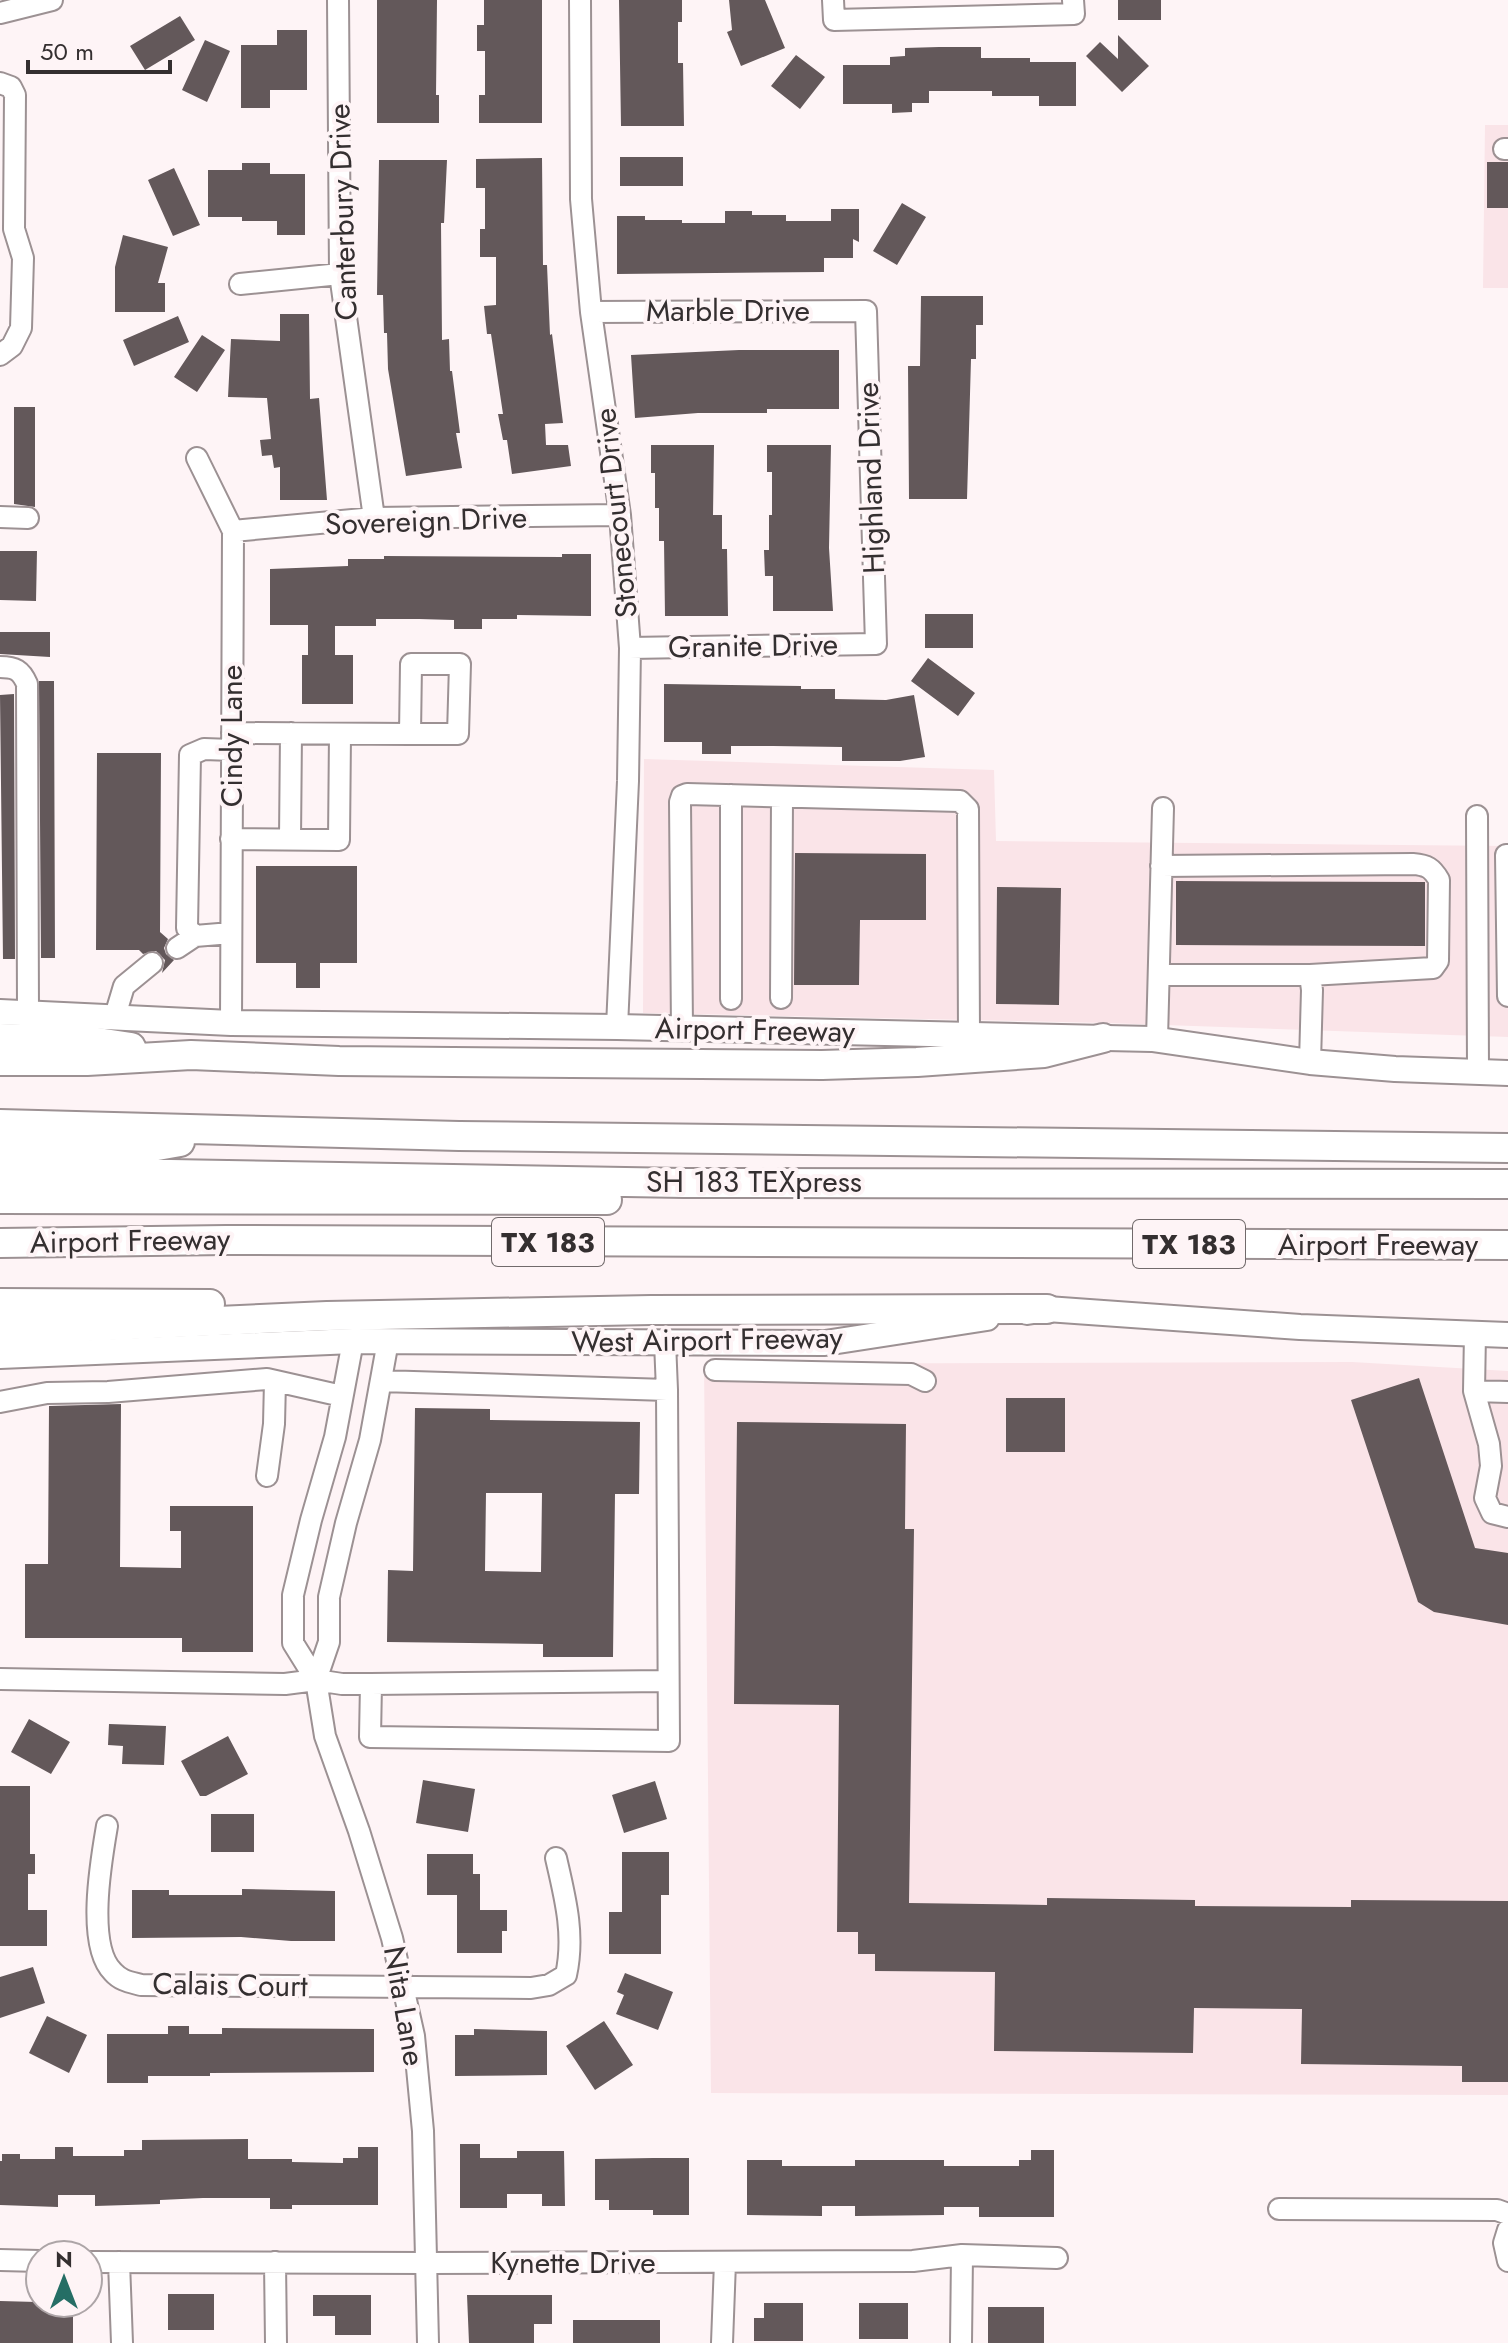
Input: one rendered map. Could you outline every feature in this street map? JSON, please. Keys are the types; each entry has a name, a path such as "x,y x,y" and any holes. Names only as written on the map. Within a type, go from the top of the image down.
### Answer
{"highway":[{"path":"0,1038 84,1040 191,1055"},
{"path":"0,1061 87,1061 191,1055 339,1061 822,1065 1044,1053 1103,1038"},
{"path":"0,1124 244,1132 1508,1148"},
{"path":"0,1149 123,1152 244,1132"},
{"name":"SH 183 TEXpress","path":"0,1171 684,1183 1508,1184"},
{"name":"SH 183 TEXpress","path":"0,1199 1508,1203"},
{"name":"Airport Freeway","path":"0,1243 226,1240 1508,1245"},
{"path":"0,1303 327,1304 651,1310"},
{"path":"0,1331 327,1316 651,1310 1047,1309"}],"main road":[{"name":"Airport Freeway","path":"0,1012 231,1023 617,1027 1157,1039 1310,1062 1508,1073"},
{"name":"West Airport Freeway","path":"0,1356 353,1341 825,1343 1047,1309 1300,1327 1508,1335"},
{"path":"1478,1333 1508,1324"}],"street":[{"path":"0,13 29,3 52,0"},
{"name":"Canterbury Drive","path":"338,0 340,274 374,518"},
{"name":"Stonecourt Drive","path":"580,0 581,199 591,312 620,515 630,648 628,781 617,1027"},
{"path":"834,10 1074,7"},
{"path":"0,83 11,87 15,95 14,229 23,258 21,328 12,346 0,355"},
{"path":"240,284 340,274"},
{"name":"Marble Drive","path":"591,312 866,311"},
{"name":"Highland Drive","path":"866,311 876,644"},
{"name":"Cindy Lane","path":"197,458 233,531 231,1023"},
{"name":"Sovereign Drive","path":"233,531 374,518 620,515"},
{"path":"0,517 28,518"},
{"name":"Granite Drive","path":"630,648 876,644"},
{"path":"0,667 14,667 27,684 28,1012"},
{"path":"290,839 291,733"},
{"path":"195,936 187,928 190,755 232,741 291,733 410,734"},
{"path":"231,839 339,840 340,734"},
{"path":"682,1029 680,802 682,796 687,794 960,801 964,804 968,809 969,1035"},
{"path":"731,795 731,999"},
{"path":"781,998 782,797"},
{"path":"1157,1039 1163,808"},
{"path":"1477,816 1478,1071"},
{"path":"1508,855 1508,996"},
{"path":"1159,975 1310,975 1433,968 1438,961 1439,880 1434,870 1425,865 1161,866"},
{"path":"177,948 195,936 231,933"},
{"path":"115,1016 124,986 152,963"},
{"path":"1310,975 1310,1062"},
{"path":"1478,1333 1474,1391 1489,1444 1491,1466 1485,1498 1492,1513 1508,1517"},
{"name":"Nita Lane","path":"353,1341 335,1437 293,1595 293,1643 316,1680 325,1736 392,1938 414,2036 423,2131 428,2343"},
{"name":"Nita Lane","path":"316,1680 329,1642 329,1597 370,1440 388,1341"},
{"path":"371,1684 370,1737 669,1741 665,1342"},
{"path":"715,1370 911,1374 925,1381"},
{"path":"0,1402 47,1393 108,1392 267,1379 342,1396"},
{"path":"267,1476 274,1424 275,1381"},
{"path":"381,1381 667,1390"},
{"path":"1474,1391 1508,1392"},
{"path":"0,1679 285,1684 316,1680 342,1684 668,1681"},
{"name":"Calais Court","path":"107,1826 98,1925 103,1954 111,1971 124,1981 141,1985 404,1987"},
{"path":"404,1987 531,1988 549,1985 566,1975 571,1952 568,1909 556,1858"},
{"path":"1279,2209 1497,2210 1508,2214"},
{"path":"1508,2230 1504,2243 1508,2261"},
{"path":"961,2343 962,2255"},
{"name":"Kynette Drive","path":"104,2262 913,2261 962,2255 1057,2258"},
{"path":"0,2260 24,2261"},
{"path":"119,2262 122,2343"},
{"path":"275,2262 276,2343"},
{"path":"722,2343 725,2262"}],"shaded area":[{"path":"1485,125 1508,125 1508,288 1483,288"},
{"path":"644,759 994,770 996,841 1508,846 1508,1037 1108,1023 643,1013"},
{"path":"1352,1362 1508,1371 1508,2095 711,2093 704,1364"}],"building":[{"path":"377,0 437,0 436,95 439,95 439,123 377,123"},
{"path":"484,0 542,0 542,123 479,123 479,95 485,95 485,51 477,51 477,25 484,25"},
{"path":"619,0 682,0 682,22 678,22 678,63 683,63 684,126 621,126"},
{"path":"729,0 765,0 785,48 741,66 727,32 732,30"},
{"path":"1118,0 1161,0 1161,20 1118,20"},
{"path":"180,16 195,40 145,70 130,46"},
{"path":"277,30 307,30 307,90 270,90 270,108 241,108 241,45 277,45"},
{"path":"1118,35 1149,66 1122,92 1086,56 1100,42 1118,59"},
{"path":"205,40 230,51 207,102 182,90"},
{"path":"981,47 981,58 1076,62 1076,106 1039,106 1039,96 992,96 992,91 929,91 929,103 912,103 912,112 892,113 892,104 843,104 843,65 890,65 890,57 905,56 905,48"},
{"path":"796,55 825,77 800,109 771,86"},
{"path":"620,157 683,157 683,186 620,186"},
{"path":"542,158 543,265 547,265 550,335 563,423 545,424 546,445 568,445 571,466 512,474 507,440 503,440 498,414 503,414 491,334 487,334 484,306 496,305 496,257 480,257 480,229 485,229 485,188 476,188 476,159"},
{"path":"379,160 447,160 444,223 441,223 442,340 449,339 450,371 460,433 456,433 462,468 406,476 388,369 383,295 377,295"},
{"path":"1487,162 1508,162 1508,208 1487,208"},
{"path":"242,163 270,163 270,174 305,174 305,235 277,235 277,221 208,217 208,170 242,170"},
{"path":"174,168 200,225 173,236 148,180"},
{"path":"902,203 926,217 897,265 873,251"},
{"path":"831,209 859,209 859,242 853,239 853,258 824,258 824,272 617,274 617,216 645,216 645,220 682,220 682,223 725,223 725,211 752,211 752,215 786,215 786,221 831,221"},
{"path":"123,235 168,247 158,283 165,283 165,312 115,312 115,267"},
{"path":"921,296 983,296 983,325 976,325 976,359 971,359 967,499 909,499 908,366 920,366"},
{"path":"280,314 309,314 310,399 319,398 327,500 280,500 280,467 274,468 272,455 262,456 260,440 271,439 267,398 228,397 231,339 280,341"},
{"path":"178,316 189,342 134,366 123,340"},
{"path":"202,335 225,350 197,392 174,377"},
{"path":"739,350 839,350 839,409 767,409 767,413 698,413 635,418 631,355"},
{"path":"14,407 35,407 35,507 14,504"},
{"path":"651,445 714,445 713,515 722,515 722,549 727,549 728,616 665,616 664,541 659,541 659,508 655,508"},
{"path":"767,445 831,445 829,548 833,611 773,611 773,576 765,576 764,550 769,550 769,515 772,515 772,472 767,472"},
{"path":"0,551 37,551 36,601 0,600"},
{"path":"562,554 591,554 591,616 517,615 517,619 482,619 482,629 454,629 454,620 419,619 376,619 376,626 335,626 335,655 353,655 353,704 302,704 302,655 308,655 308,625 270,625 270,569 348,566 348,559 384,559 384,556 562,557"},
{"path":"925,614 973,614 973,648 925,648"},
{"path":"0,632 50,632 50,657 0,654"},
{"path":"928,658 975,693 958,716 911,681"},
{"path":"39,681 54,681 55,958 41,958"},
{"path":"664,684 801,686 801,689 835,689 835,699 886,700 914,695 925,757 900,761 842,761 842,747 773,746 731,746 731,754 702,754 702,742 664,742"},
{"path":"14,694 15,959 3,959 0,695"},
{"path":"97,753 161,753 160,932 168,939 164,948 166,954 174,960 162,973 165,960 156,951 143,954 139,950 96,950"},
{"path":"795,853 926,854 926,920 860,920 859,985 794,985"},
{"path":"256,866 357,866 357,963 320,963 320,988 296,988 296,963 256,963"},
{"path":"1176,881 1425,882 1425,946 1176,945"},
{"path":"997,887 1061,888 1059,1005 996,1004"},
{"path":"1419,1378 1475,1548 1508,1553 1508,1625 1434,1612 1418,1602 1351,1400"},
{"path":"1006,1398 1065,1398 1065,1452 1006,1452"},
{"path":"121,1404 120,1567 181,1568 181,1531 170,1531 170,1506 253,1506 253,1652 182,1652 182,1638 25,1638 25,1564 48,1564 49,1406"},
{"path":"415,1408 490,1409 490,1420 640,1422 639,1494 615,1494 613,1657 543,1657 543,1644 387,1642 388,1570 413,1571","holes":["486,1493 542,1493 541,1572 485,1571"]},
{"path":"737,1422 906,1424 905,1529 914,1529 909,1903 1047,1905 1047,1898 1195,1900 1195,1906 1351,1907 1351,1900 1508,1901 1508,2082 1462,2082 1462,2066 1301,2064 1302,2009 1194,2008 1193,2053 994,2051 995,1972 875,1971 875,1954 858,1954 858,1932 837,1932 839,1705 734,1704"},
{"path":"29,1719 70,1742 51,1774 11,1752"},
{"path":"109,1724 166,1726 164,1765 122,1764 123,1746 108,1745"},
{"path":"228,1736 248,1774 206,1796 200,1796 181,1761"},
{"path":"423,1780 475,1789 468,1832 416,1823"},
{"path":"655,1781 667,1819 624,1833 612,1795"},
{"path":"0,1786 30,1786 30,1854 35,1854 35,1874 28,1874 28,1910 47,1910 47,1946 0,1946"},
{"path":"211,1814 254,1814 254,1852 211,1852"},
{"path":"622,1852 669,1852 669,1895 661,1895 661,1954 609,1954 609,1912 622,1912"},
{"path":"427,1854 473,1854 473,1874 480,1874 480,1910 507,1910 507,1931 502,1931 502,1953 457,1953 457,1895 427,1895"},
{"path":"242,1889 335,1891 335,1941 241,1937 132,1938 132,1890 169,1890 169,1895 242,1895"},
{"path":"33,1967 45,2003 0,2018 0,1977"},
{"path":"625,1973 673,1992 658,2030 616,2014 624,1995 617,1992"},
{"path":"47,2016 87,2035 69,2073 29,2053"},
{"path":"604,2021 633,2065 595,2090 566,2046"},
{"path":"168,2026 189,2026 189,2034 222,2034 222,2028 374,2029 374,2072 210,2073 210,2076 148,2076 148,2083 107,2083 107,2034 168,2034"},
{"path":"474,2029 547,2031 547,2075 455,2076 455,2035 474,2035"},
{"path":"248,2139 248,2159 292,2159 292,2162 343,2163 343,2158 358,2158 358,2147 378,2147 378,2205 292,2205 292,2209 270,2209 270,2198 203,2198 160,2200 160,2204 95,2206 95,2195 58,2195 58,2207 0,2205 2,2154 20,2154 20,2159 55,2159 55,2147 73,2147 73,2156 124,2156 124,2150 142,2150 142,2140"},
{"path":"460,2144 480,2144 480,2158 517,2158 517,2151 564,2151 565,2206 542,2206 542,2194 507,2194 507,2208 460,2208"},
{"path":"1031,2150 1054,2150 1054,2217 979,2217 979,2207 944,2207 944,2215 855,2216 855,2206 822,2206 822,2216 747,2215 747,2160 782,2160 782,2166 855,2166 855,2160 944,2160 944,2166 1019,2166 1019,2160 1031,2160"},
{"path":"689,2158 689,2215 653,2215 653,2210 609,2210 609,2200 595,2200 595,2159"},
{"path":"168,2294 214,2294 214,2330 168,2330"},
{"path":"313,2295 371,2295 371,2335 335,2335 335,2316 313,2316"},
{"path":"467,2295 552,2295 552,2324 534,2324 534,2343 469,2343"},
{"path":"0,2301 24,2302 24,2319 73,2319 73,2343 0,2343"},
{"path":"764,2303 803,2303 803,2341 754,2341 754,2318 764,2318"},
{"path":"859,2303 908,2303 908,2339 859,2339"},
{"path":"988,2307 1044,2307 1044,2343 988,2343"},
{"path":"573,2320 660,2320 660,2343 573,2343"}]}
